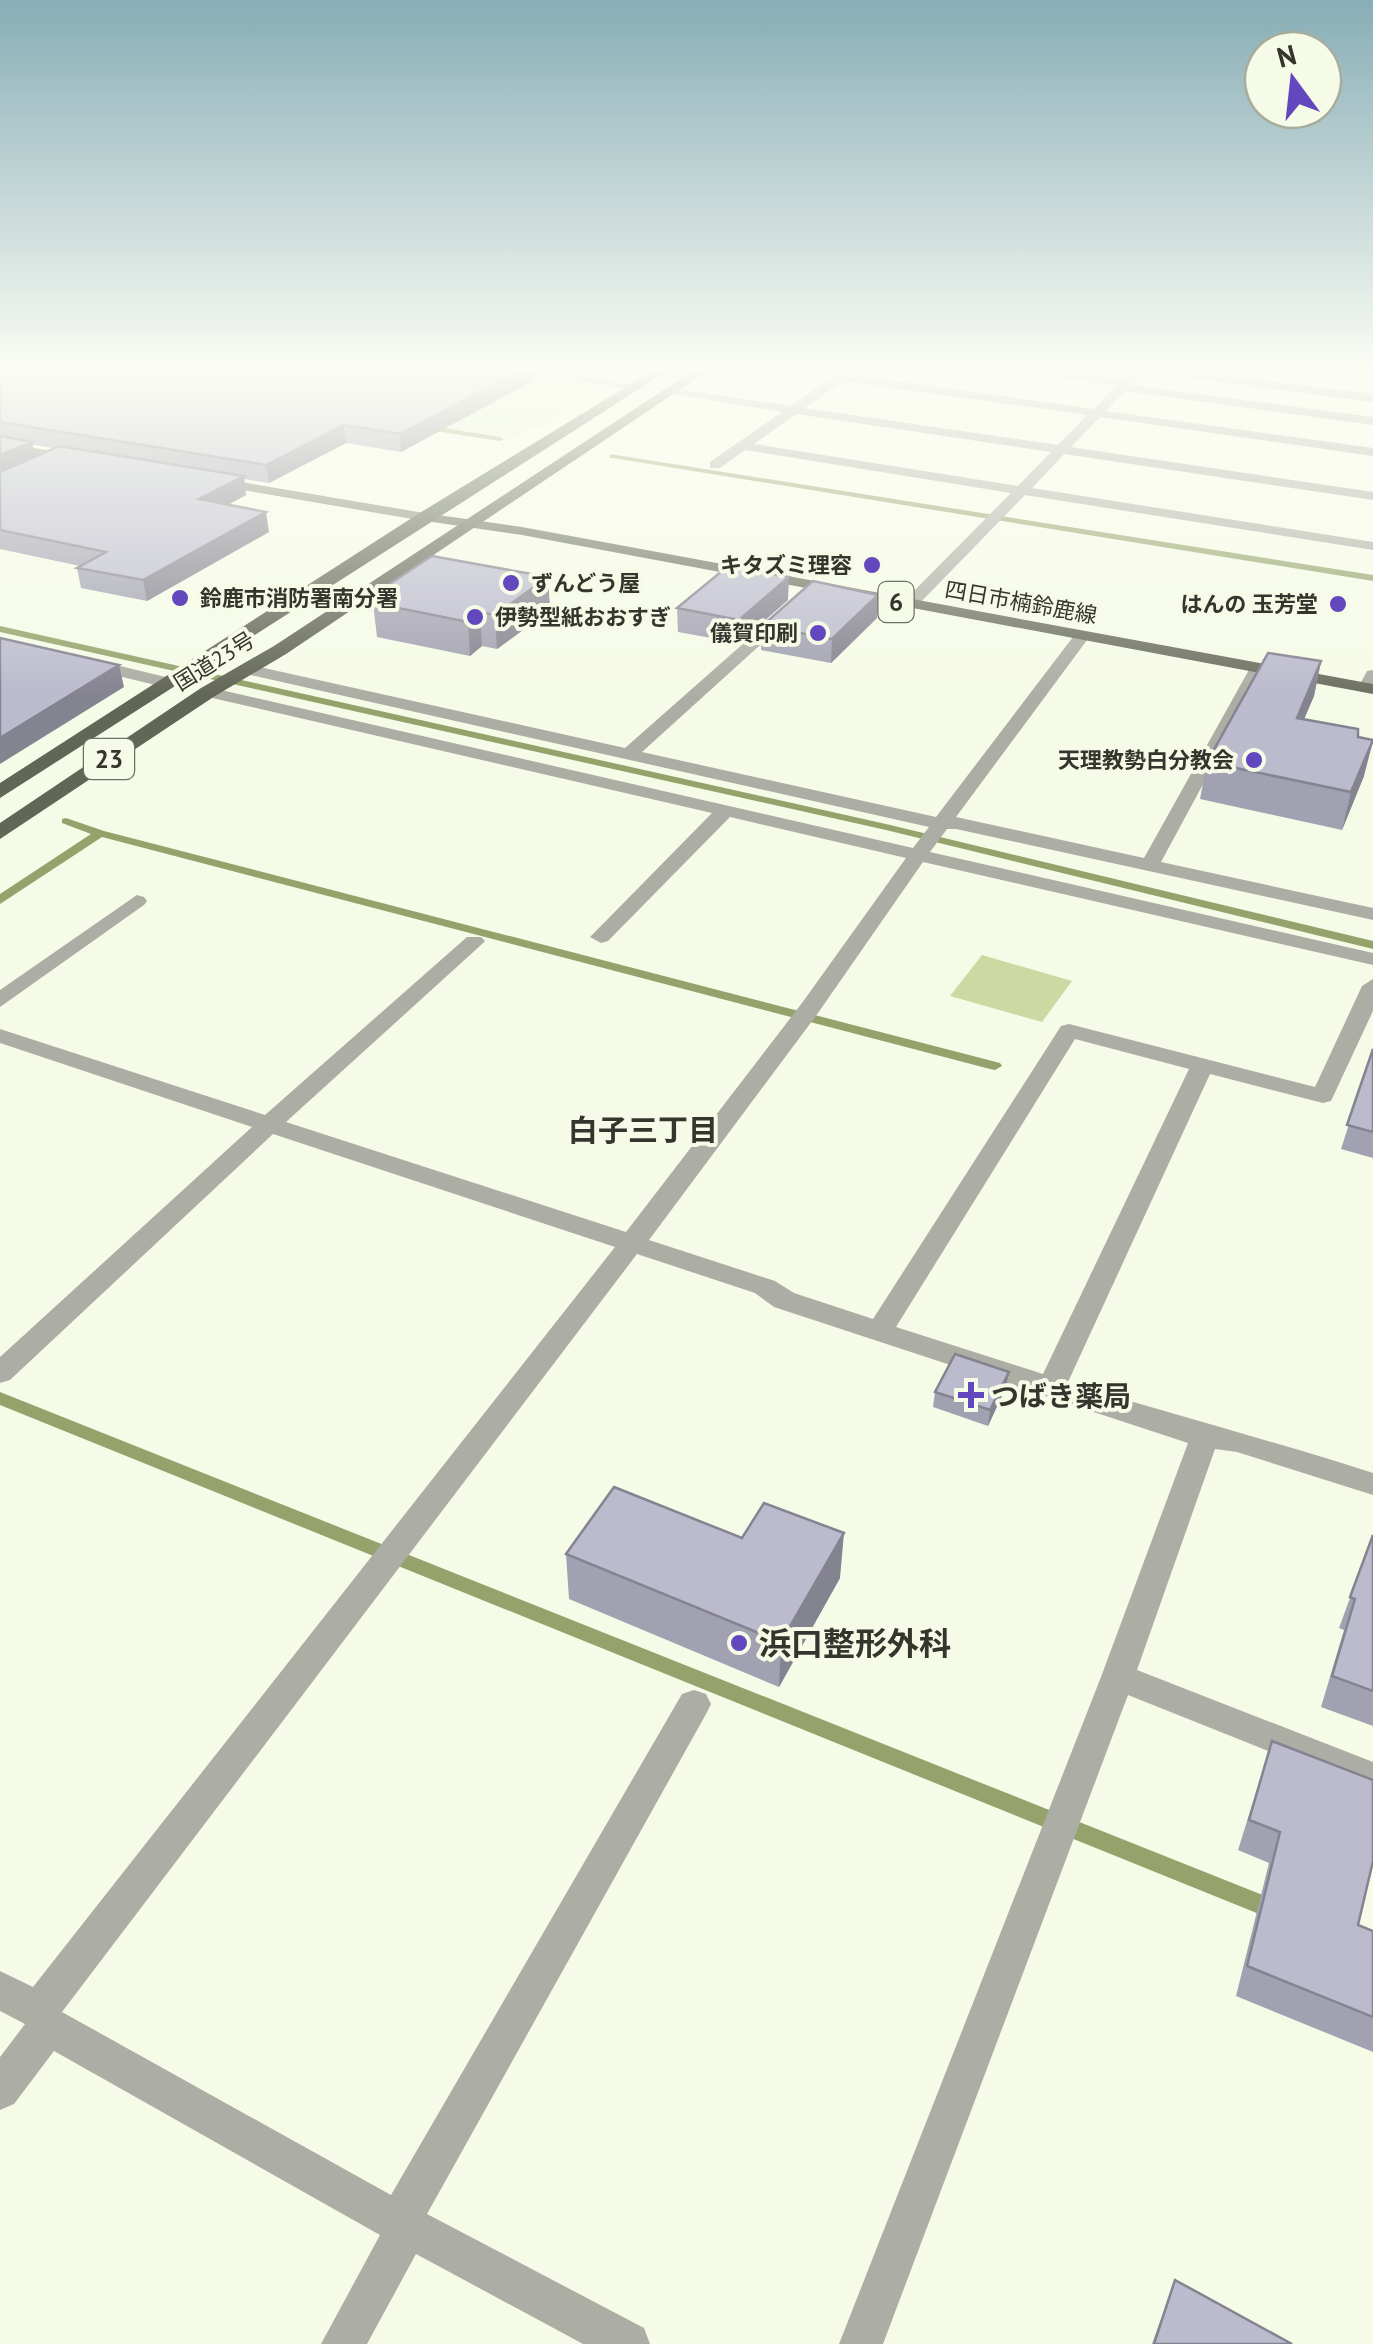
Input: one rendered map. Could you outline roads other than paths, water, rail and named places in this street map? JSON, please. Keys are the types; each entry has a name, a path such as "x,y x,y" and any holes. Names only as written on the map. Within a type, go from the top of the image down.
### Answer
{"highway":[{"name":"国道23号","path":"0,792 489,477"},
{"name":"国道23号","path":"0,833 538,477"}],"main road":[{"path":"191,478 424,517"},
{"name":"四日市楠鈴鹿線","path":"424,517 522,530 1258,668 1371,684"}],"street":[{"path":"942,477 1373,546"},
{"path":"910,604 1034,477"},
{"path":"1246,477 1373,496"},
{"path":"631,752 817,587"},
{"path":"0,2090 44,2018 399,1542 803,1018 919,853 1082,636"},
{"path":"68,658 172,680"},
{"path":"246,668 941,824 956,823 1373,914"},
{"path":"1149,866 1258,668"},
{"path":"214,689 1373,959"},
{"path":"601,936 728,809"},
{"path":"0,1000 136,901"},
{"path":"0,1373 474,941"},
{"path":"880,1330 1070,1031 1322,1096 1373,986"},
{"path":"0,1036 632,1242 765,1288 784,1300 1204,1437 1238,1441 1373,1484"},
{"path":"1052,1385 1202,1066"},
{"path":"861,2344 1118,1677 1204,1437"},
{"path":"1118,1677 1373,1778"},
{"path":"342,2344 404,2224 694,1704"},
{"path":"0,1990 404,2224 628,2344"}],"waterway":[{"path":"746,477 1373,578"},
{"path":"0,629 886,827 1373,945"},
{"path":"66,821 100,833"},
{"path":"0,900 100,833"},
{"path":"100,833 995,1066"},
{"path":"0,1398 1277,1911"}],"place":[{"name":"キタズミ理容","path":"872,565"},
{"name":"ずんどう屋","path":"511,583"},
{"name":"鈴鹿市消防署南分署","path":"180,598"},
{"name":"はんの 玉芳堂","path":"1338,604"},
{"name":"伊勢型紙おおすぎ","path":"475,617"},
{"name":"儀賀印刷","path":"818,633"},
{"name":"天理教勢白分教会","path":"1254,760"},
{"name":"つばき薬局","path":"971,1395"},
{"name":"浜口整形外科","path":"739,1643"}],"district":[{"name":"白子三丁目","path":"643,1129"}]}
